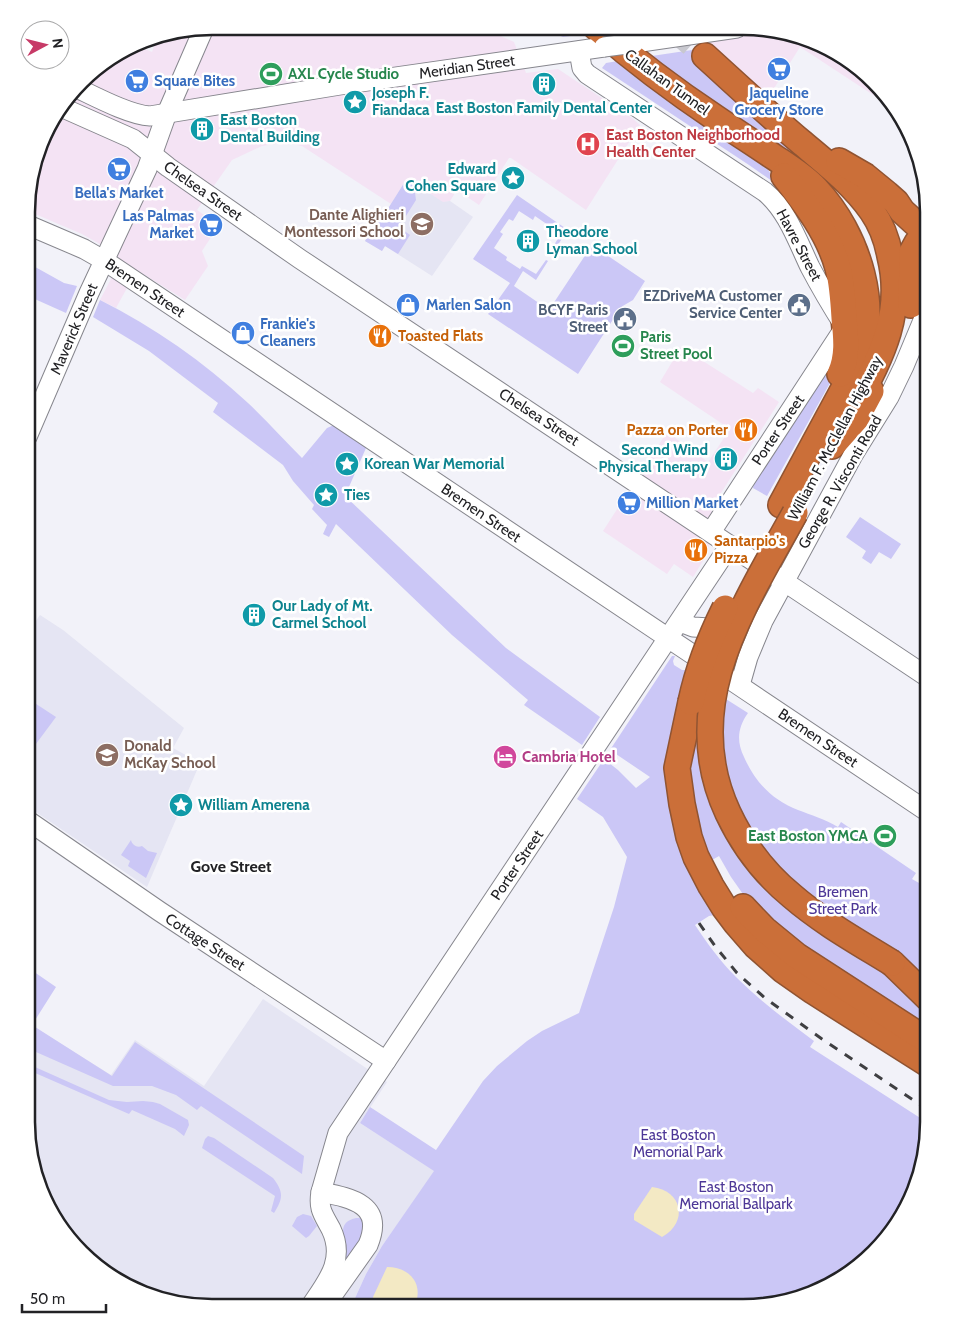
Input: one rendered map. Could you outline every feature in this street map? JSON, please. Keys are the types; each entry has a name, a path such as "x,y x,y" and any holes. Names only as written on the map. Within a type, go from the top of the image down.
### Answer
{"highway":[{"name":"Callahan Tunnel","path":"600,37 764,150"},
{"path":"705,56 799,140 854,169 896,202 914,210 920,209"},
{"name":"William F. McClellan Highway","path":"732,906 711,886 696,857 683,815 677,768 700,666 714,630 742,575 832,446 869,379 887,339 894,309 894,278 887,243 881,226 873,212 851,187 799,140"},
{"path":"764,150 816,219 834,254 839,276 846,354 826,421"},
{"name":"William F. McClellan Highway","path":"764,150 805,179 823,197 838,218 857,258 862,278 866,314 864,344 855,368 826,421 722,657 714,686 710,714 709,741 713,768 723,802 734,826 766,872 804,906 920,981"},
{"path":"896,202 902,211 920,227"},
{"path":"832,446 856,419 903,333 912,298 912,252 920,240"},
{"path":"732,906 758,924 793,953 920,1036"},
{"path":"732,906 756,946 789,975 920,1059"},
{"path":"892,963 920,990"}],"main road":[{"name":"Maverick Street","path":"35,420 89,293 147,169 167,113 201,35"},
{"name":"Meridian Street","path":"83,91 144,116 158,116 348,84 579,50 600,37 634,43 689,35"},
{"name":"Havre Street","path":"579,50 582,70 586,74 772,198 784,214 818,282 845,327"},
{"name":"Chelsea Street","path":"68,110 133,139 168,167 292,253 920,673"},
{"name":"Bremen Street","path":"35,228 84,249 105,261 920,807"},
{"name":"Porter Street","path":"710,532 845,327"},
{"name":"George R. Visconti Road","path":"740,686 748,657 759,630 857,449 888,397 904,366 920,328"},
{"name":"Porter Street","path":"315,1299 330,1276 336,1261 336,1244 330,1227 321,1211 320,1200 338,1132 730,545"},
{"path":"680,622 698,628 759,630"},
{"name":"Cottage Street","path":"35,826 159,911 386,1061"},
{"path":"321,1192 354,1200 367,1209 372,1218 368,1245 330,1299"},
{"path":"330,1227 329,1218 334,1206 345,1200 354,1200"}],"shaded area":[{"path":"200,35 499,35 514,42 526,73 558,69 640,125 586,210 511,158 509,158 479,205 457,190 450,201 443,203 407,179 391,204 302,146 282,145 282,143 262,146 232,160 197,210 219,225 202,251 208,266 185,300 135,269 116,308 100,300 119,258 82,234 35,214 38,177 44,155 53,134 79,95 95,79 123,59 143,48 152,52 155,44 177,38"},
{"path":"698,35 755,35 778,38 800,44 821,53 841,65 860,79 879,99 800,47 768,98"},
{"name":"Dante Alighieri Montessori School","path":"407,179 443,202 450,201 473,217 432,276 385,246 382,251 365,241"},
{"path":"681,347 753,393 758,388 779,402 712,507 708,553 693,577 674,564 667,574 603,531 667,432 708,462 730,429 660,382"},
{"name":"Donald McKay School","path":"40,615 63,630 184,728 173,748 200,763 147,887 35,811 35,622"},
{"path":"263,999 387,1082 360,1123 435,1171 382,1246 355,1299 200,1299 177,1296 144,1286 123,1275 95,1255 72,1230 48,1190 38,1157 35,1134 35,1028 111,1075 135,1040 204,1086"}],"green space":[{"path":"558,35 578,35 563,37"},
{"path":"712,47 808,160 806,163 804,164 645,57"},
{"path":"624,60 762,161 779,186 602,68 606,63"},
{"path":"406,180 414,186 416,200 399,227 410,235 398,254 385,246 382,251 365,241"},
{"path":"517,195 568,230 557,246 554,245 559,237 546,228 548,225 535,216 533,220 519,211 513,221 509,219 500,232 503,234 494,248 507,257 506,260 520,269 522,266 536,274 546,260 548,261 536,280 523,271 514,286 549,310 592,245 645,281 633,300 621,307 578,374 488,314 510,283 473,259"},
{"path":"35,267 64,283 77,286 66,313 35,299"},
{"path":"100,300 120,310 178,346 214,373 248,403 302,458 327,428 334,425 366,448 345,496 506,648 600,717 582,745 524,705 528,700 452,635 336,524 329,537 323,534 327,525 312,509 314,505 293,481 283,465 213,412 218,403 149,351 93,317"},
{"path":"828,368 835,374 767,496 753,488 753,481"},
{"path":"860,517 901,544 891,559 879,552 871,564 862,558 866,551 846,537"},
{"name":"East Boston Memorial Park","path":"672,656 675,656 674,665 682,670 685,670 687,667 719,689 718,694 748,713 739,734 741,751 753,774 765,789 780,801 798,810 838,827 841,822 916,873 912,879 920,883 920,1027 838,974 745,897 719,856 700,867 720,914 709,916 695,925 714,952 745,986 814,1041 810,1047 920,1118 917,1157 907,1190 883,1230 860,1255 841,1269 811,1286 778,1296 755,1299 355,1299 382,1246 434,1171 360,1123 370,1107 436,1150 483,1081 497,1066 542,1031 579,1013 614,907 627,857 603,817 577,799 604,759 636,788 650,777 610,750"},
{"path":"35,703 56,717 35,745"},
{"path":"131,840 135,846 142,846 148,851 157,853 146,878 128,866 130,861 121,855"},
{"path":"35,973 56,987 35,1020"},
{"path":"35,1027 112,1076 135,1042 304,1156 302,1174 201,1106 197,1110 176,1095 152,1086 113,1086 36,1052"},
{"path":"35,1067 109,1100 143,1101 160,1104 188,1120 189,1125 184,1136 175,1129 132,1110 129,1114 35,1073"},
{"path":"208,1136 214,1138 273,1178 281,1192 281,1199 274,1213 271,1211 275,1196 202,1148"},
{"path":"303,1214 311,1216 317,1226 306,1238 292,1226 297,1217"},
{"path":"356,1218 364,1220 366,1231 339,1273 346,1254 343,1228 349,1220"}],"sand":[{"path":"652,1187 662,1189 670,1194 678,1208 679,1215 676,1223 671,1231 662,1237 634,1220 634,1214"},
{"path":"387,1267 402,1270 409,1274 418,1291 417,1299 373,1299"}],"tunnel":[{"path":"681,35 705,56"}],"railway":[{"path":"699,923 737,973 765,998 920,1105"}],"place":[{"name":"Jaqueline Grocery Store","path":"779,69"},
{"name":"AXL Cycle Studio","path":"271,74"},
{"name":"Square Bites","path":"137,81"},
{"name":"East Boston Family Dental Center","path":"544,84"},
{"name":"Joseph F. Fiandaca","path":"355,102"},
{"name":"East Boston Dental Building","path":"202,129"},
{"name":"East Boston Neighborhood Health Center","path":"588,144"},
{"name":"Bella's Market","path":"119,169"},
{"name":"Edward Cohen Square","path":"513,178"},
{"name":"Dante Alighieri Montessori School","path":"422,224"},
{"name":"Las Palmas Market","path":"211,225"},
{"name":"Theodore Lyman School","path":"528,241"},
{"name":"Marlen Salon","path":"408,305"},
{"name":"EZDriveMA Customer Service Center","path":"799,305"},
{"name":"BCYF Paris Street","path":"625,319"},
{"name":"Frankie's Cleaners","path":"243,333"},
{"name":"Toasted Flats","path":"380,336"},
{"name":"Paris Street Pool","path":"623,346"},
{"name":"Pazza on Porter","path":"746,430"},
{"name":"Second Wind Physical Therapy","path":"726,459"},
{"name":"Korean War Memorial","path":"347,464"},
{"name":"Ties","path":"326,495"},
{"name":"Million Market","path":"629,503"},
{"name":"Santarpio's Pizza","path":"696,550"},
{"name":"Our Lady of Mt. Carmel School","path":"254,615"},
{"name":"Donald McKay School","path":"107,755"},
{"name":"Cambria Hotel","path":"505,757"},
{"name":"William Amerena","path":"181,805"},
{"name":"East Boston YMCA","path":"885,836"}],"district":[{"name":"Gove Street","path":"231,866"}],"park label":[{"name":"Bremen Street Park","path":"843,900"},
{"name":"East Boston Memorial Ballpark","path":"736,1196"}]}
